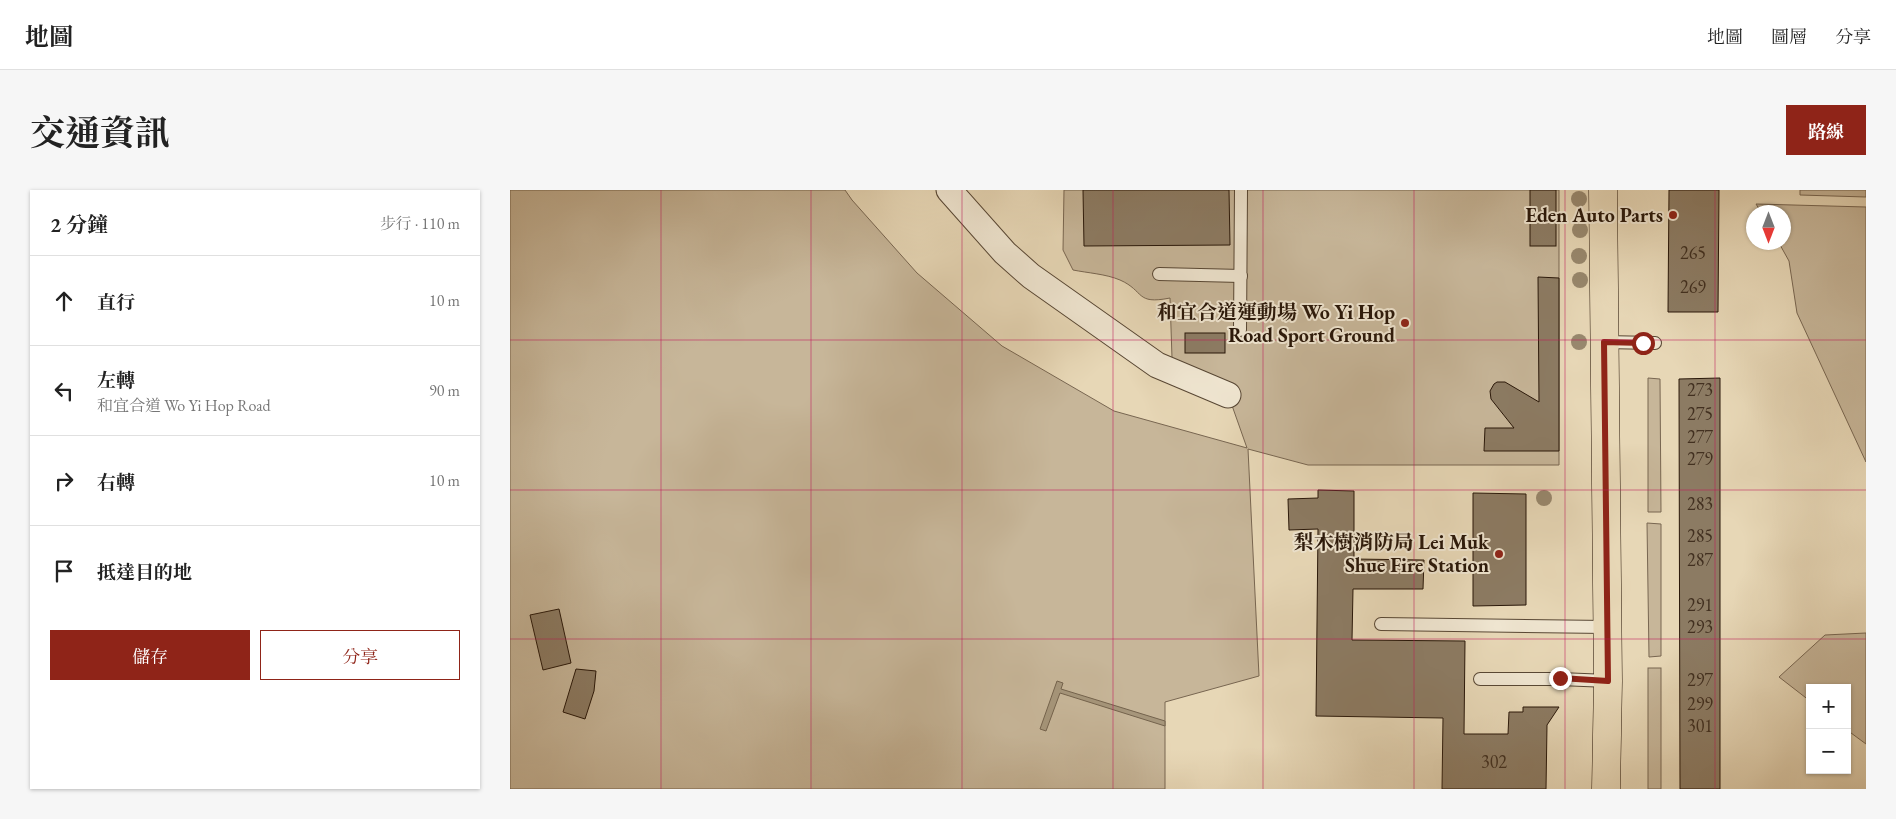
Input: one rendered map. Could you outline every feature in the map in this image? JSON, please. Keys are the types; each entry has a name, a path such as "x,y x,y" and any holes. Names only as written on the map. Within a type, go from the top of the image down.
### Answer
{"main road":[{"path":"1603,190 1608,681 1606,789"}],"street":[{"path":"949,190 1005,253 1030,276 1157,365 1228,394"}],"lane":[{"path":"1240,330 1242,190"},
{"path":"1159,274 1241,276"},
{"path":"1604,342 1655,343"},
{"path":"1381,624 1607,627"},
{"path":"1480,678 1560,678 1608,681"}],"shaded area":[{"path":"510,190 845,190 917,273 1002,346 1114,411 1247,448 1229,397 1196,372 1172,358 1170,298 1151,300 1141,296 1128,284 1115,278 1073,270 1063,250 1064,190 1559,190 1559,465 1308,465 1248,449 1259,676 1165,702 1165,789 510,789"},
{"path":"1800,190 1866,190 1866,197 1800,195"},
{"path":"1756,204 1866,207 1866,462 1797,313 1789,261 1783,250 1791,250 1791,205"},
{"path":"1648,378 1660,379 1661,512 1648,512"},
{"path":"1647,523 1661,524 1661,656 1649,657"},
{"path":"1866,633 1866,744 1851,733 1851,684 1806,684 1806,698 1779,677 1825,635"},
{"path":"1648,668 1661,668 1661,789 1648,789"},
{"path":"1057,681 1063,683 1061,689 1165,721 1165,726 1060,693 1046,731 1040,729"}],"building":[{"path":"1083,190 1229,190 1230,245 1084,246"},
{"path":"1530,190 1556,190 1556,246 1530,246"},
{"path":"1669,190 1719,190 1718,312 1668,312"},
{"path":"1538,277 1559,278 1559,451 1484,451 1485,428 1514,428 1491,399 1490,391 1494,384 1505,382 1539,402"},
{"path":"1185,333 1225,333 1225,353 1185,353"},
{"path":"1720,378 1720,789 1680,789 1679,379"},
{"path":"1318,490 1354,491 1354,559 1424,560 1423,589 1353,589 1352,640 1465,641 1464,734 1508,734 1509,712 1523,712 1523,707 1559,707 1547,725 1546,789 1442,789 1443,718 1316,716 1318,529 1289,530 1288,499 1318,498"},
{"name":"梨木樹消防局 Lei Muk Shue Fire Station","path":"1473,493 1526,494 1526,605 1473,606"},
{"path":"559,609 571,663 543,670 530,615"},
{"path":"576,669 596,671 594,691 585,719 563,712"}],"place":[{"name":"Eden Auto Parts","path":"1673,215"},
{"name":"和宜合道運動場 Wo Yi Hop Road Sport Ground","path":"1405,323"},
{"name":"梨木樹消防局 Lei Muk Shue Fire Station","path":"1499,554"}],"route":[{"path":"1560,678 1608,681 1604,342 1643,343"}]}
